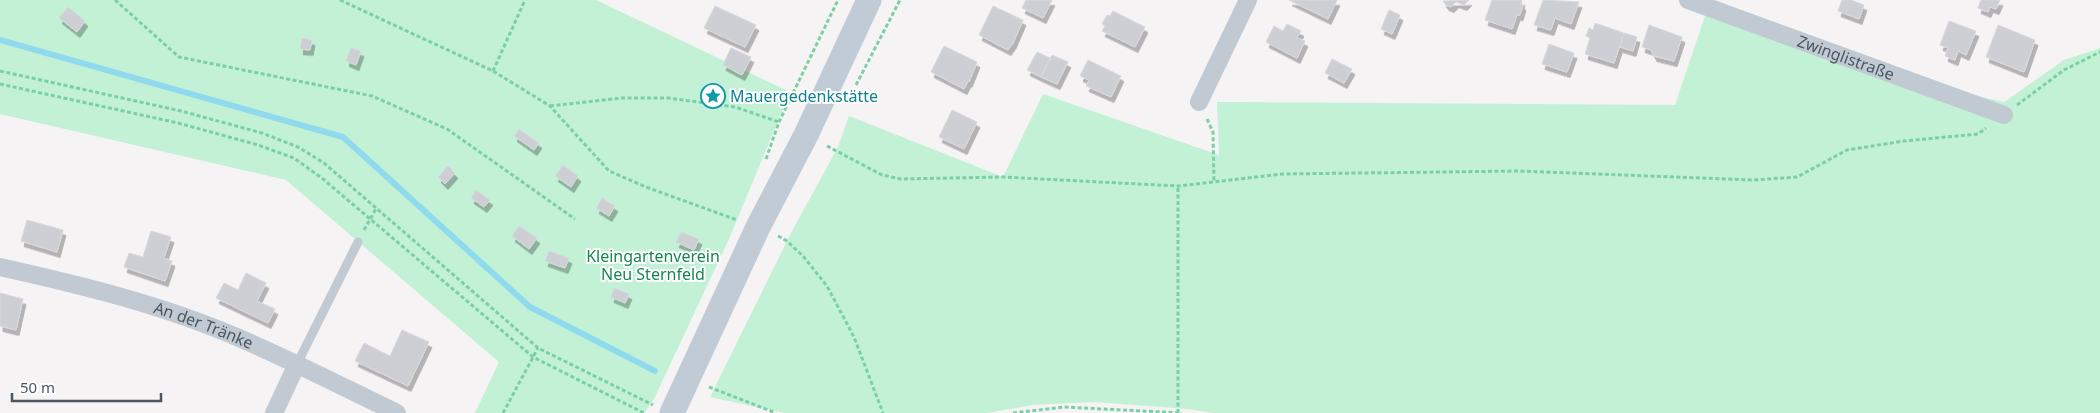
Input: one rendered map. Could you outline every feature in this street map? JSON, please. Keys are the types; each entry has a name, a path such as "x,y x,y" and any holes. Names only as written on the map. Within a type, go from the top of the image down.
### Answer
{"main road":[{"path":"667,411 688,379 802,144 869,0"}],"street":[{"path":"1199,102 1248,0"},
{"name":"Zwinglistraße","path":"1688,0 2004,115"},
{"name":"An der Tränke","path":"0,267 87,286 189,319 297,364 397,413"},
{"path":"274,413 297,364"}],"lane":[{"path":"297,364 358,242"}],"path":[{"path":"115,0 180,57 372,96 447,129 575,219"},
{"path":"340,0 493,71 550,106 609,171 646,187 760,228 787,241 803,256 827,286 854,337 883,413"},
{"path":"493,71 525,0"},
{"path":"550,106 622,98 668,98 735,107 779,122 838,0"},
{"path":"828,146 882,174 901,179 1003,177 1178,186 1282,174 1519,171 1752,180 1797,177 1847,150 1904,141 1978,134 2064,70 2100,52"},
{"path":"0,71 181,111 262,133 298,147 324,163 538,348 667,411"},
{"path":"0,84 178,123 267,148 294,158 370,218 533,357 644,413"},
{"path":"1199,102 1213,132 1214,182"},
{"path":"1177,413 1178,186"},
{"path":"370,218 376,209"},
{"path":"503,413 538,348"},
{"path":"688,379 776,413"},
{"path":"1014,413 1064,406 1182,413"}],"green space":[{"name":"Kleingartenverein Neu Sternfeld","path":"0,0 596,0 790,92 729,239 654,399 644,413 475,413 499,362 286,180 0,114"},
{"path":"1708,7 1923,84 2004,102 2064,60 2100,48 2100,413 1213,413 1188,409 1094,402 1033,405 987,413 785,413 710,397 792,231 838,147 849,116 1003,177 1043,94 1219,155 1217,102 1675,105"}],"building":[{"path":"1026,0 1052,0 1043,18 1022,8"},
{"path":"1289,0 1337,0 1328,19"},
{"path":"1469,0 1464,5 1456,2 1451,7 1443,1"},
{"path":"1492,0 1522,0 1521,4 1523,5 1520,15 1517,15 1512,29 1485,20"},
{"path":"1543,0 1579,2 1571,24 1555,18 1551,30 1534,25"},
{"path":"1842,0 1851,0 1864,5 1859,19 1838,11"},
{"path":"1981,0 2000,0 1996,9 1990,7 1988,12 1978,8"},
{"path":"715,6 756,25 745,47 704,28"},
{"path":"993,6 1023,20 1008,50 979,35"},
{"path":"68,7 85,21 77,32 59,18"},
{"path":"1389,10 1400,15 1392,34 1381,29"},
{"path":"1113,11 1145,27 1135,47 1102,31 1105,26 1102,24 1107,15 1110,16"},
{"path":"1949,21 1976,31 1966,55 1958,51 1955,60 1945,56 1948,48 1940,45"},
{"path":"1595,23 1624,33 1614,63 1585,54 1590,38 1586,36 1589,28 1593,30"},
{"path":"1287,24 1301,31 1297,38 1305,41 1297,58 1266,42 1274,26 1283,31"},
{"path":"1649,25 1682,37 1674,61 1654,56 1651,50 1642,47"},
{"path":"1998,25 2035,40 2024,72 1986,57"},
{"path":"1624,33 1637,37 1633,51 1620,47"},
{"path":"302,38 312,40 310,50 300,49"},
{"path":"1549,44 1574,53 1567,72 1542,64"},
{"path":"944,46 977,62 964,89 931,72"},
{"path":"351,48 361,51 356,65 346,61"},
{"path":"731,48 751,57 742,75 723,65"},
{"path":"1037,52 1050,58 1041,77 1027,70"},
{"path":"1052,55 1068,62 1057,84 1041,77"},
{"path":"1332,59 1352,69 1344,83 1325,73"},
{"path":"1088,60 1121,76 1111,97 1086,86 1089,80 1080,76"},
{"path":"952,110 977,122 964,149 939,137"},
{"path":"519,129 539,143 534,150 514,136"},
{"path":"563,165 578,176 571,187 555,176"},
{"path":"448,166 455,173 445,184 438,177"},
{"path":"476,190 490,200 484,207 471,198"},
{"path":"602,198 615,206 609,216 596,208"},
{"path":"27,220 63,230 57,252 21,241"},
{"path":"519,226 537,238 529,249 512,236"},
{"path":"151,231 171,237 164,258 172,261 165,281 124,267 129,253 143,257"},
{"path":"681,232 699,239 694,250 676,242"},
{"path":"549,251 569,258 565,268 545,261"},
{"path":"246,273 266,283 257,301 275,309 268,323 216,298 224,283 238,290"},
{"path":"614,288 629,294 625,303 611,297"},
{"path":"0,293 23,299 16,330 0,326"},
{"path":"402,330 429,342 408,386 355,361 364,343 390,356"}],"waterway":[{"path":"0,40 343,137 530,307 655,371"}],"place":[{"name":"Mauergedenkstätte","path":"713,96"}]}
